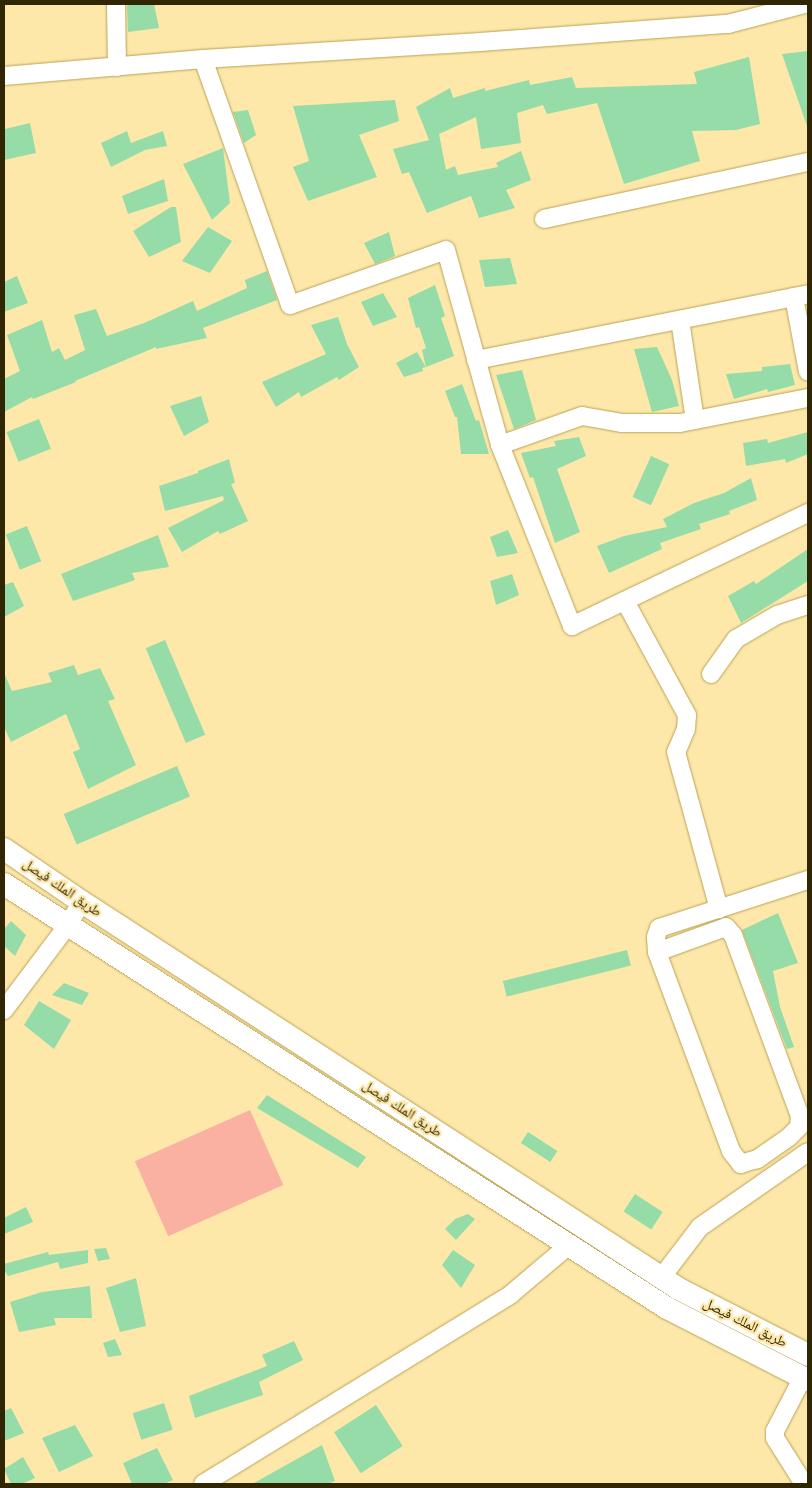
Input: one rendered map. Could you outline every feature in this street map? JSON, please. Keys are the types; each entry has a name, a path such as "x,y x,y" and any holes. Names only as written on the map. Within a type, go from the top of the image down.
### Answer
{"main road":[{"name":"طريق الملك فيصل","path":"4,849 82,902 807,1371"},
{"name":"طريق الملك فيصل","path":"4,884 667,1308 807,1371"}],"street":[{"path":"116,4 116,66"},
{"path":"4,76 203,59 728,24 806,4"},
{"path":"203,59 290,305 446,250 500,445 572,626 808,513"},
{"path":"544,219 808,162"},
{"path":"476,360 801,296 808,372"},
{"path":"680,320 695,420"},
{"path":"500,445 582,416 621,423 680,422 808,398"},
{"path":"625,601 687,715 686,729 676,752 719,909"},
{"path":"711,674 736,639 777,615 808,606"},
{"path":"657,952 726,927 733,936 800,1116 799,1126 794,1132 757,1158 741,1164 731,1151 657,952 656,937 659,928 808,880"},
{"path":"4,1010 67,926 82,902"},
{"path":"661,1278 700,1227 808,1152"},
{"path":"203,1484 510,1295 568,1246"},
{"path":"804,1484 775,1438 775,1431 807,1371"}],"shaded area":[{"path":"250,1110 283,1185 168,1236 135,1161"}],"building":[{"path":"127,4 154,4 159,28 128,32"},
{"path":"808,51 808,126 807,126 782,54"},
{"path":"749,57 760,124 736,130 692,131 700,161 624,184 597,103 547,114 543,105 517,113 521,143 481,149 476,117 439,134 446,170 455,166 458,175 498,167 496,163 521,151 531,180 506,190 515,208 479,218 471,196 427,213 409,172 402,174 393,149 429,140 416,107 450,88 453,98 485,88 485,91 529,80 530,85 572,77 576,88 697,84 694,72"},
{"path":"395,100 399,121 359,135 377,177 308,201 293,167 309,161 293,106"},
{"path":"248,110 256,135 244,143 233,112"},
{"path":"30,123 36,153 4,160 5,129"},
{"path":"127,131 131,143 163,131 167,146 145,150 111,167 101,143"},
{"path":"223,148 230,203 212,220 183,164"},
{"path":"164,179 168,201 128,214 122,196"},
{"path":"171,207 176,207 181,242 149,257 133,231"},
{"path":"208,227 232,241 210,273 182,261"},
{"path":"389,232 395,256 375,264 364,243"},
{"path":"510,258 517,284 485,287 479,260"},
{"path":"267,271 277,300 203,328 207,338 156,349 156,347 76,382 33,399 32,397 4,412 4,379 20,371 7,335 42,320 52,352 59,348 65,360 85,350 74,315 96,309 107,336 144,323 193,301 197,311 247,288 245,280"},
{"path":"17,276 28,303 4,312 4,282"},
{"path":"435,285 445,316 441,318 454,356 426,367 422,350 426,348 419,327 416,328 408,298"},
{"path":"383,293 397,317 373,326 361,302"},
{"path":"338,317 347,344 359,367 339,380 337,377 301,397 299,392 276,407 262,382 326,354 311,325"},
{"path":"657,347 672,380 679,406 652,412 634,349"},
{"path":"417,352 426,367 422,368 423,371 404,377 396,363"},
{"path":"790,364 795,385 768,392 767,389 734,399 726,374 762,371 762,367"},
{"path":"522,370 536,420 514,429 496,375"},
{"path":"462,384 476,421 479,420 489,454 461,454 457,417 455,417 445,391"},
{"path":"201,396 209,422 184,436 170,406"},
{"path":"39,419 51,449 19,462 7,432"},
{"path":"808,432 808,454 786,463 785,459 746,466 743,443 767,439 768,443"},
{"path":"579,437 586,456 557,469 580,532 555,543 533,477 530,478 521,453 556,446 554,441"},
{"path":"651,456 669,464 651,505 633,497"},
{"path":"229,459 235,483 231,484 248,521 220,534 218,531 182,552 168,528 224,500 223,496 165,511 159,486 198,473 198,471"},
{"path":"751,478 757,500 729,511 730,514 699,524 701,529 660,543 662,549 609,573 597,546 624,536 667,527 663,519 694,503 724,493"},
{"path":"27,526 41,561 20,570 6,535"},
{"path":"508,530 518,553 497,557 490,537"},
{"path":"158,535 169,567 132,573 135,580 73,601 61,574"},
{"path":"808,549 808,581 741,623 728,596 754,581 756,584"},
{"path":"512,574 519,595 496,605 490,581"},
{"path":"13,582 24,606 4,617 4,585"},
{"path":"165,640 205,735 186,743 146,648"},
{"path":"74,665 78,675 100,668 115,699 108,701 136,765 88,789 73,752 80,749 66,714 11,742 4,727 4,673 12,691 52,682 48,673"},
{"path":"177,766 190,796 77,844 64,814"},
{"path":"778,913 798,963 773,971 780,1007 794,1047 787,1049 742,930"},
{"path":"11,921 26,935 15,956 4,946 4,929"},
{"path":"627,950 631,966 507,996 503,981"},
{"path":"64,983 89,993 82,1005 52,995"},
{"path":"39,1001 71,1020 54,1049 24,1025"},
{"path":"267,1095 366,1157 358,1168 257,1108"},
{"path":"528,1132 557,1151 550,1162 521,1143"},
{"path":"635,1194 663,1212 651,1230 624,1212"},
{"path":"26,1207 33,1222 4,1234 4,1218"},
{"path":"468,1214 475,1219 456,1240 445,1229 455,1219"},
{"path":"106,1248 110,1259 98,1261 94,1249"},
{"path":"88,1250 88,1263 60,1269 58,1262 8,1276 4,1270 4,1264 48,1252 49,1255"},
{"path":"453,1250 475,1265 461,1288 442,1265"},
{"path":"136,1278 146,1326 120,1332 106,1288"},
{"path":"90,1286 92,1318 54,1318 56,1325 19,1332 10,1302 42,1292"},
{"path":"115,1339 122,1355 108,1357 103,1343"},
{"path":"294,1341 303,1360 259,1382 263,1395 195,1418 189,1396 267,1366 262,1355"},
{"path":"164,1403 173,1430 141,1440 133,1413"},
{"path":"376,1405 403,1446 361,1473 334,1432"},
{"path":"11,1408 24,1433 4,1441 4,1411"},
{"path":"75,1425 93,1456 59,1472 42,1438"},
{"path":"322,1445 335,1481 327,1484 252,1484"},
{"path":"157,1448 173,1480 164,1484 132,1484 123,1463"},
{"path":"23,1457 35,1478 22,1484 11,1484 4,1469"}]}
